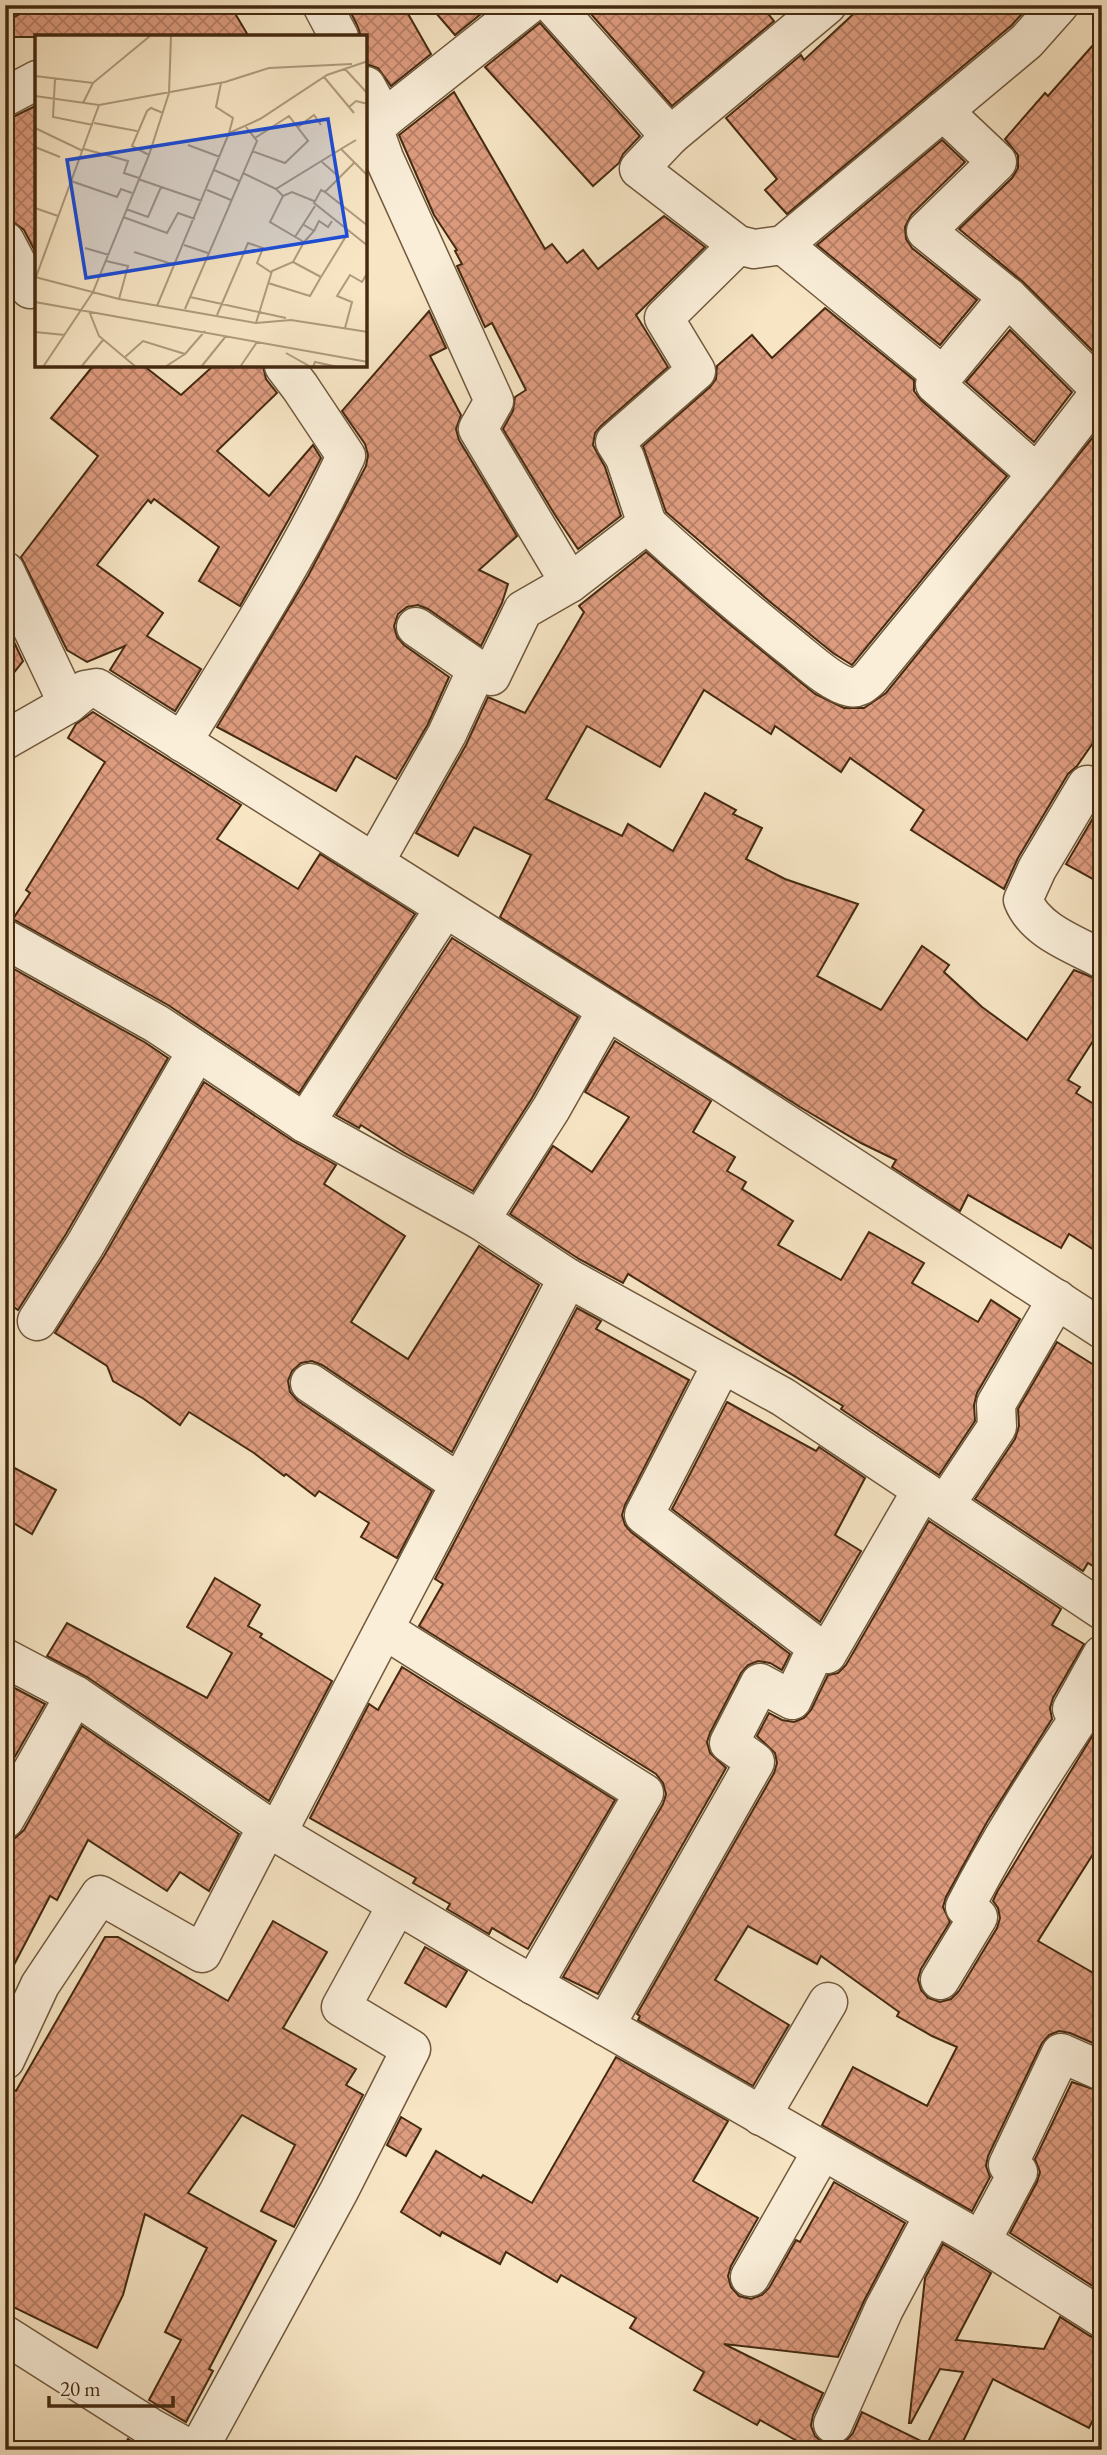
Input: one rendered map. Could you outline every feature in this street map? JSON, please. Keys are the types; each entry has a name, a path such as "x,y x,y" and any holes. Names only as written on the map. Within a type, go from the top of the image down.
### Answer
{"street":[{"path":"321,5 338,35"},
{"path":"528,5 384,119 374,130 384,158 494,401 478,429 570,583"},
{"path":"553,5 670,136"},
{"path":"827,5 670,136 639,169 738,246 754,249 783,245 1027,40 1059,5"},
{"path":"5,97 35,81"},
{"path":"368,90 384,119"},
{"path":"738,246 664,318 696,371 615,442 625,457 648,524 708,579 810,662 835,681 850,688 860,686 869,679 1100,396 1008,297 926,231 996,162 943,111"},
{"path":"5,241 24,292"},
{"path":"783,245 943,376"},
{"path":"1008,297 935,384 1037,474"},
{"path":"182,742 265,607 321,508 346,456 286,368"},
{"path":"416,626 491,676 523,610 570,583 648,524"},
{"path":"5,570 68,704"},
{"path":"374,863 447,734 477,669"},
{"path":"5,740 68,704 85,690 97,688 607,1010 1102,1329"},
{"path":"1102,793 1087,785 1037,869 1023,900 1028,914 1041,925 1102,959"},
{"path":"305,1123 445,908"},
{"path":"5,939 157,1024 305,1123 480,1220 568,1278 783,1397 1102,1610"},
{"path":"480,1220 551,1109 607,1010"},
{"path":"37,1321 85,1245 197,1051"},
{"path":"5,2060 40,1985 100,1895 202,1953 385,1630 568,1278"},
{"path":"722,1363 644,1515 827,1654 933,1498 997,1427 996,1404 1057,1299"},
{"path":"310,1383 460,1485"},
{"path":"385,1630 644,1793 533,1985"},
{"path":"605,2026 755,1762 729,1743 760,1683 792,1700 817,1647"},
{"path":"940,1980 978,1917 965,1907 1036,1782 1081,1715 1072,1709 1102,1655"},
{"path":"5,1658 75,1695 272,1830 533,1985 981,2241 1102,2318"},
{"path":"5,1819 75,1695"},
{"path":"198,2450 339,2191 411,2049 341,2007 397,1905"},
{"path":"761,2116 828,2002"},
{"path":"981,2241 1018,2172 1008,2165 1061,2053 1102,2071"},
{"path":"750,2277 822,2151"},
{"path":"833,2424 884,2309 934,2215"},
{"path":"5,2335 191,2450"}],"building":[{"path":"36,5 230,5 248,35 5,37 5,22"},
{"path":"347,5 403,5 431,54 391,86 378,68 368,65 368,35 360,35"},
{"path":"429,5 492,5 455,35"},
{"path":"583,5 761,5 774,21 672,106"},
{"path":"863,5 1030,5 1012,25 787,214 765,190 777,179 726,118 801,55 804,60"},
{"path":"540,23 640,136 623,154 619,163 593,186 485,67"},
{"path":"1102,35 1101,359 1023,282 959,229 1012,178 1018,168 1018,155 1005,139 1045,93 1048,96"},
{"path":"454,92 545,249 552,244 567,263 583,250 598,269 664,216 705,247 636,315 668,367 595,433 593,445 605,467 621,516 578,549 503,429 513,411 515,397 526,390 492,323 485,327 457,266 462,264 455,251 457,250 434,215 399,135"},
{"path":"35,106 35,251 24,230 12,221 5,210 5,119"},
{"path":"942,140 965,162 911,215 905,227 906,239 912,248 977,300 940,345 817,245"},
{"path":"825,308 914,380 914,391 921,400 1007,476 852,665 769,601 666,512 643,446 710,387 716,379 717,366 752,335 772,358"},
{"path":"429,311 446,348 430,356 461,415 456,429 459,440 517,536 479,570 508,584 481,646 428,609 418,605 407,607 398,614 394,626 397,637 449,677 428,724 396,779 356,756 336,791 217,727 308,576 366,466 368,455 365,444 342,411"},
{"path":"1010,330 1072,392 1034,442 966,382"},
{"path":"91,368 147,368 181,395 211,368 263,368 266,379 277,393 217,451 269,496 313,445 321,458 240,606 199,581 219,547 154,499 151,503 148,500 97,565 163,613 147,636 201,669 175,711 110,670 125,646 87,662 67,650 21,557 98,456 51,418"},
{"path":"1093,437 1102,444 1102,730 1077,766 1068,774 1018,858 1004,889 911,830 924,810 850,758 841,772 775,726 771,734 704,690 660,767 587,726 546,799 622,836 628,824 673,851 705,793 736,810 733,814 762,828 746,859 785,879 858,904 817,976 881,1010 922,946 949,965 944,972 982,1007 1027,1040 1074,970 1102,981 1102,1027 1068,1080 1080,1087 1076,1093 1102,1109 1102,1255 1069,1234 1061,1248 968,1195 960,1211 892,1167 896,1160 800,1107 500,917 531,855 474,827 458,856 416,833 466,745 488,697 525,713 584,612 579,606 646,552 815,694 844,708 864,708 886,693"},
{"path":"5,623 23,661 5,684"},
{"path":"93,712 241,805 217,839 298,889 320,854 415,914 299,1093 168,1005 13,919 30,893 26,890 105,762 68,738 76,724"},
{"path":"1096,813 1102,815 1102,884 1066,864"},
{"path":"452,938 578,1017 532,1098 473,1191 361,1125 359,1128 336,1115"},
{"path":"5,964 168,1058 66,1234 18,1310 5,1301"},
{"path":"615,1041 711,1101 693,1132 735,1157 727,1171 746,1182 742,1189 793,1221 778,1245 841,1280 869,1232 924,1263 912,1283 978,1322 991,1300 1020,1319 977,1393 974,1405 975,1421 939,1475 841,1409 843,1406 628,1274 623,1283 579,1259 510,1214 553,1146 592,1172 629,1117 585,1092"},
{"path":"204,1082 293,1141 336,1165 324,1184 405,1236 351,1322 408,1359 479,1246 539,1285 452,1452 322,1365 312,1361 301,1363 292,1371 288,1381 290,1392 298,1401 432,1491 397,1558 361,1537 369,1523 319,1491 315,1496 286,1474 284,1476 254,1453 189,1412 180,1425 113,1381 107,1366 55,1333 104,1256"},
{"path":"577,1308 601,1321 596,1329 689,1380 625,1505 622,1515 625,1525 790,1654 782,1670 770,1663 758,1661 748,1665 741,1673 707,1742 710,1753 726,1768 598,1994 563,1977 663,1804 666,1794 663,1783 656,1774 419,1626 443,1584 435,1579"},
{"path":"1057,1342 1102,1370 1102,1572 1088,1563 1083,1571 975,1499 1015,1439 1019,1426 1018,1409"},
{"path":"727,1402 816,1451 819,1447 865,1478 835,1535 861,1551 820,1622 672,1509"},
{"path":"5,1463 56,1490 32,1534 5,1518"},
{"path":"929,1521 1061,1609 1052,1625 1084,1644 1053,1698 1050,1708 1052,1719 987,1822 946,1897 943,1907 950,1922 921,1969 918,1979 921,1990 928,1998 940,2002 951,1999 959,1991 997,1928 1000,1918 993,1901 997,1892 1102,1720 1102,1840 1038,1941 1102,1978 1102,2047 1059,2031 1049,2035 1042,2043 988,2156 986,2166 990,2177 972,2211 822,2125 853,2067 927,2106 957,2047 897,2016 899,2012 821,1956 817,1964 748,1926 715,1980 789,2025 753,2086 638,2020 640,2016 637,2014 774,1773 777,1763 775,1753 757,1736 769,1713 782,1720 794,1722 804,1718 811,1710 828,1675 838,1673 846,1665"},
{"path":"215,1578 260,1605 248,1626 262,1634 260,1637 332,1681 269,1801 87,1677 47,1656 67,1623 207,1698 232,1653 187,1627"},
{"path":"402,1667 615,1800 528,1949 492,1928 489,1934 447,1909 450,1904 413,1883 416,1878 310,1818 369,1704 378,1710"},
{"path":"5,1683 45,1704 5,1774"},
{"path":"82,1726 239,1834 209,1891 180,1872 167,1891 88,1840 57,1900 50,1896 5,1982 5,1841 15,1838 24,1830"},
{"path":"273,1921 327,1952 283,2028 356,2069 346,2085 363,2095 294,2227 261,2211 295,2145 242,2115 188,2193 276,2241 209,2369 213,2371 186,2422 149,2400 181,2340 165,2332 207,2248 145,2214 123,2295 97,2348 5,2303 5,2085 16,2091 105,1937 118,1937 228,2001"},
{"path":"425,1947 467,1971 446,2007 405,1983"},
{"path":"616,2057 728,2121 693,2181 758,2218 728,2276 731,2287 739,2296 751,2299 762,2295 769,2288 796,2240 800,2242 834,2182 905,2223 838,2357 724,2344 823,2393 811,2426 815,2436 824,2444 836,2446 846,2441 853,2433 862,2412 927,2444 963,2372 940,2369 909,2423 925,2278 943,2244 991,2273 956,2340 1044,2349 1060,2317 1090,2336 1102,2340 1102,2402 1089,2428 993,2379 959,2450 813,2450 760,2420 757,2425 694,2390 704,2372 630,2328 636,2318 561,2275 557,2282 506,2252 500,2264 442,2232 440,2236 401,2212 436,2151 481,2178 483,2175 532,2203"},
{"path":"1072,2082 1102,2092 1102,2292 1010,2233 1037,2182 1040,2172 1035,2159"},
{"path":"401,2117 421,2129 406,2156 387,2145"},
{"path":"128,2439 141,2448 145,2450 122,2450"}]}
